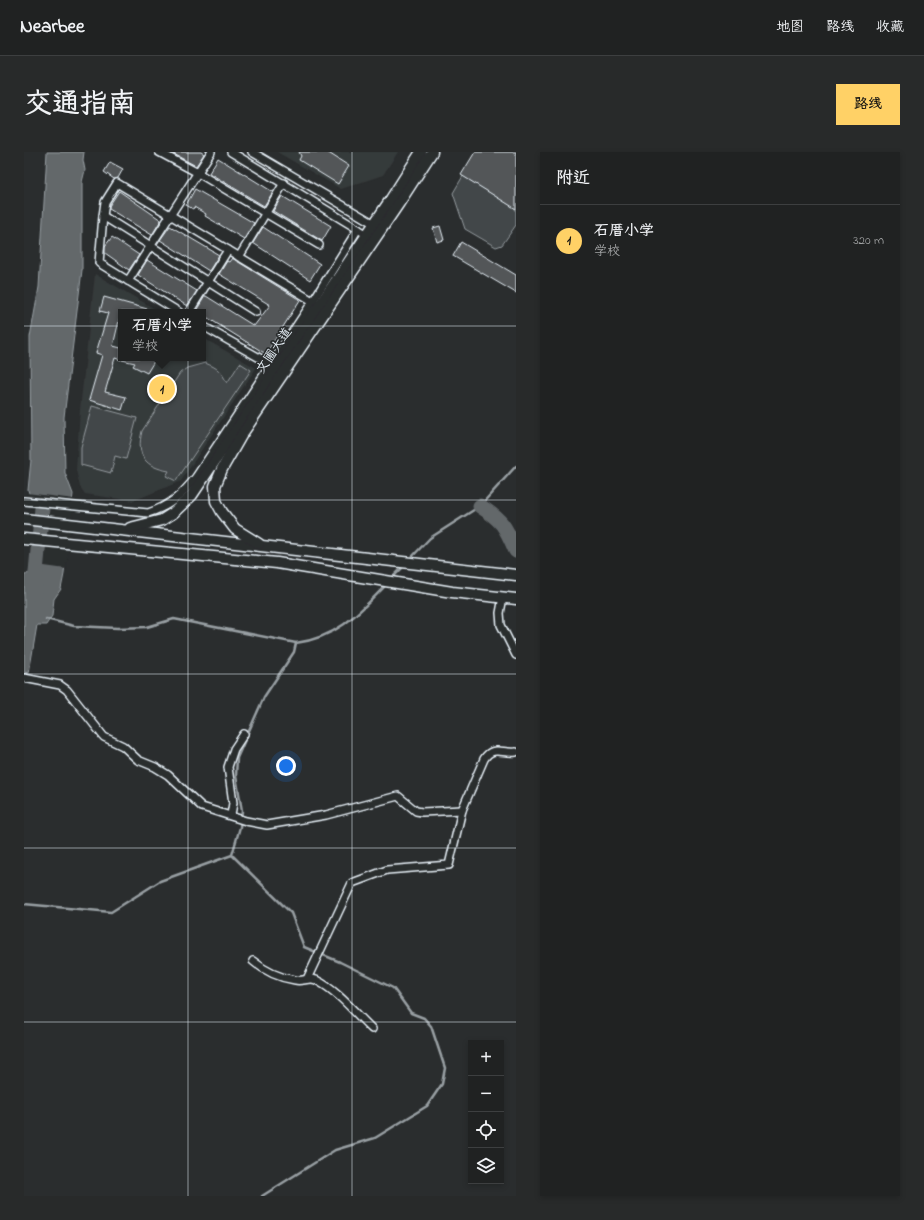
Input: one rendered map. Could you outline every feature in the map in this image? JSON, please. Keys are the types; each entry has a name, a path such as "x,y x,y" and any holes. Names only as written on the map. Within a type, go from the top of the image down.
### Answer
{"main road":[{"name":"文圃大道","path":"378,226 421,152"},
{"name":"文圃大道","path":"262,546 235,529 222,512 216,501 215,486 222,469 277,368 316,303 366,234 378,226 432,152"},
{"name":"文圃大道","path":"121,530 162,520 173,513 192,495 366,234"},
{"path":"24,519 516,575"},
{"path":"24,539 277,564 452,592 516,599"}],"street":[{"path":"159,152 198,173 319,245"},
{"path":"128,281 211,152"},
{"path":"231,152 366,234"},
{"path":"252,152 378,226"},
{"path":"174,309 99,263 105,202 118,184 316,303"},
{"path":"239,257 284,184"},
{"path":"103,216 150,247 256,312"},
{"path":"191,309 228,250"},
{"path":"24,501 148,513 162,509 188,487 277,368 206,328"},
{"path":"503,597 500,613 501,625 516,655"},
{"path":"27,678 60,685 72,695 104,737 122,746 138,760 155,767 168,775 202,807 246,821 267,824 326,815 398,796 416,811 462,810"},
{"path":"232,816 233,803 228,767 234,749 244,734"},
{"path":"307,979 352,883 387,870 449,865 462,810 488,753 494,751 516,752"},
{"path":"254,961 260,968 296,981 307,979 315,980 336,994 372,1029"}],"shaded area":[{"path":"47,152 84,152 83,160 85,170 82,182 82,270 64,417 65,473 73,494 64,574 61,589 54,599 52,616 46,625 37,625 29,673 24,672 24,574 38,573 43,535 28,490 31,460 30,337 39,287"},
{"path":"277,152 398,152 383,175 341,189"},
{"path":"463,176 516,209 516,225 502,245 496,247 465,229 453,193"},
{"path":"95,274 155,309 118,309 118,361 206,361 206,340 256,368 181,481 133,501 85,494 80,487 76,470 80,409"},
{"path":"205,363 219,370 227,383 240,363 251,370 176,481 166,476 169,471 154,467 144,459 140,447 142,431 180,373 187,368"},
{"path":"92,406 137,418 126,459 115,456 111,473 81,465 81,447"}],"pier":[{"path":"27,493 74,499 66,569 37,565 41,535"}],"building":[{"path":"170,152 201,152 204,154 196,166"},
{"path":"299,152 327,152 349,166 338,184 299,160 301,156"},
{"path":"475,152 516,152 516,209 461,175"},
{"path":"218,158 273,192 264,206 209,173"},
{"path":"110,162 123,169 118,178 114,179 104,172"},
{"path":"195,189 254,223 244,239 205,216 206,214 194,207 193,209 186,205"},
{"path":"119,191 161,220 152,235 109,209 109,206"},
{"path":"282,196 331,226 322,241 273,211"},
{"path":"170,226 219,255 209,271 160,240"},
{"path":"440,226 444,240 437,242 433,228"},
{"path":"263,227 320,264 310,280 253,243"},
{"path":"112,237 139,255 129,270 105,253 105,246"},
{"path":"461,242 516,275 516,293 453,256"},
{"path":"232,258 300,300 266,354 206,317 206,309 197,309 206,296 254,326 270,305 219,274 227,261 229,262"},
{"path":"147,260 197,291 187,306 138,275"},
{"path":"104,297 147,309 118,309 118,325 113,346 118,347 118,359 115,358 105,392 126,397 122,410 89,400 102,355 96,353 108,313 100,311"},
{"path":"126,361 154,361 147,373 133,366 135,363"}],"waterway":[{"path":"409,560 430,538 480,506 516,466"},
{"path":"480,506 499,520 506,530 516,551"},
{"path":"34,593 42,508"},
{"path":"391,579 405,565"},
{"path":"46,619 74,626 118,628 147,627 174,619 296,643 311,640 336,630 357,614 387,584"},
{"path":"262,1196 335,1150 375,1138 427,1106 442,1084 445,1068 431,1026 424,1018 411,1013 393,988 340,962 304,947 291,913 232,855 240,827 242,811 236,776 237,758 264,697 294,652 296,643"},
{"path":"24,904 111,912 160,881 232,855"}],"place":[{"name":"石厝小学","path":"162,389"}]}
